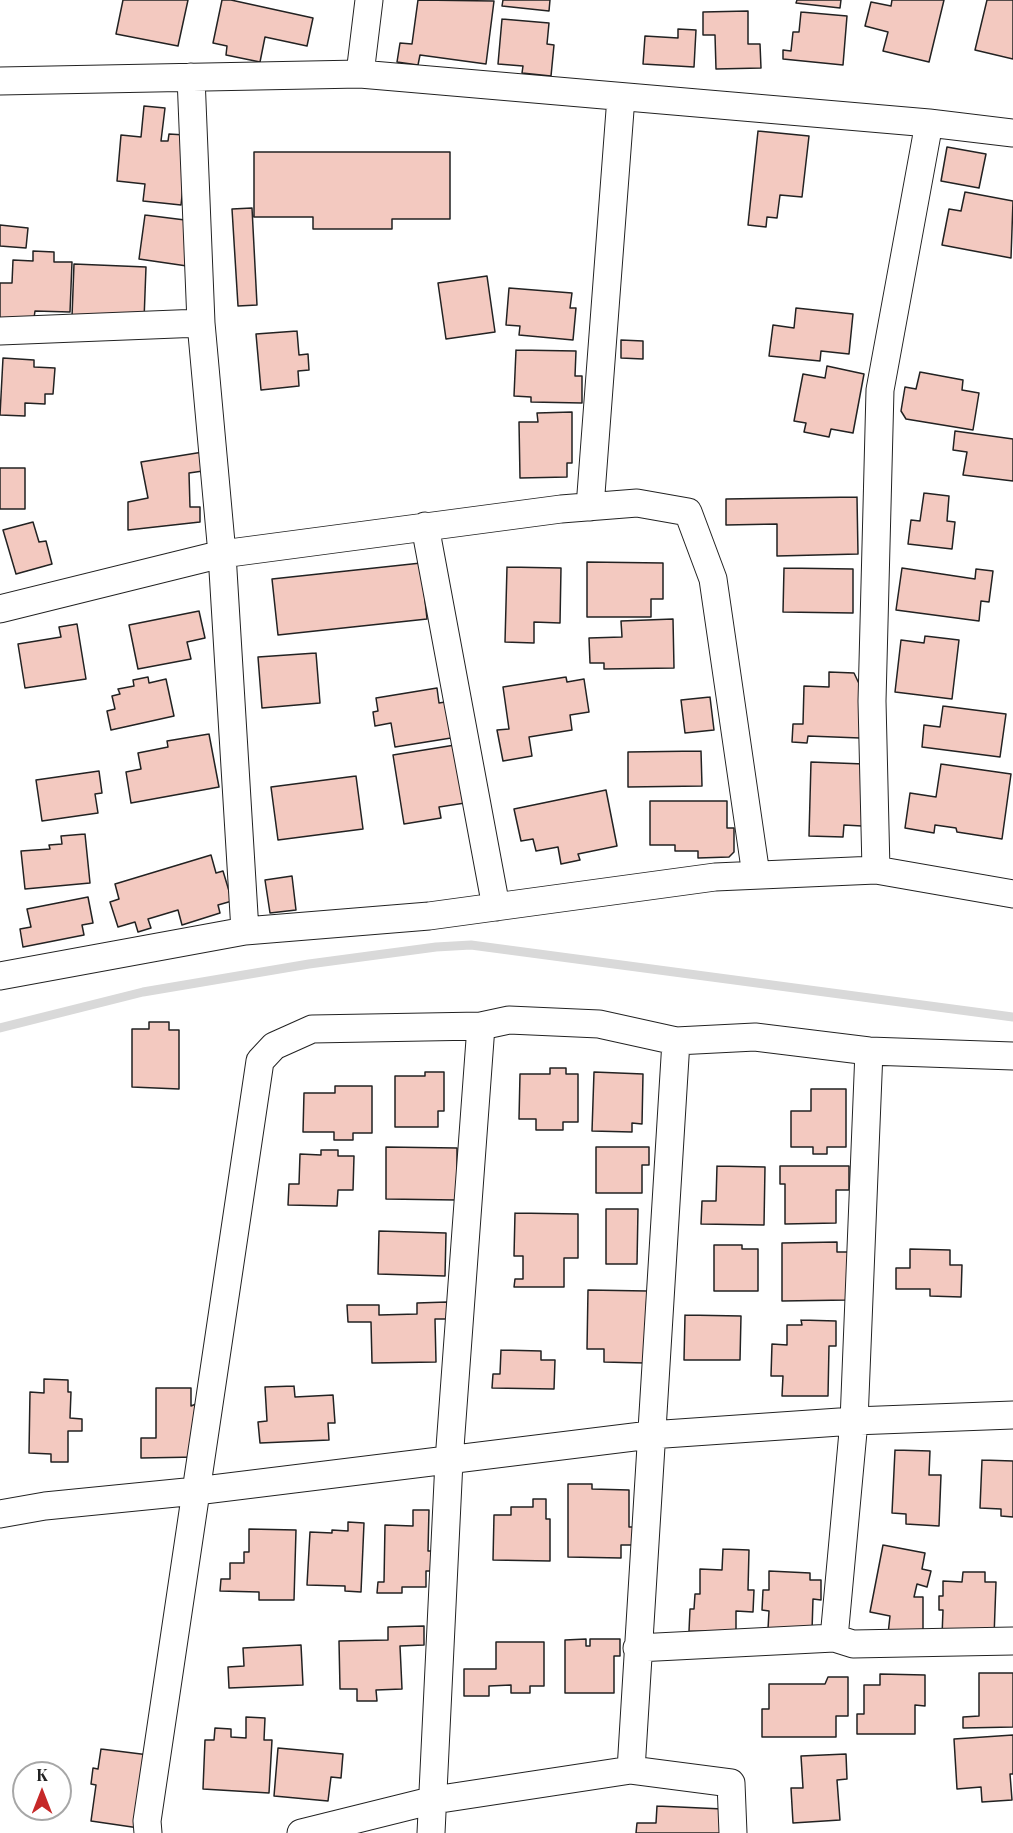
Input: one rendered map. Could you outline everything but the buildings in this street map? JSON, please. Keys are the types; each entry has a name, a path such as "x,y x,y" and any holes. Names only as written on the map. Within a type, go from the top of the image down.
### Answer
{"street":[{"path":"360,74 369,0"},
{"path":"0,81 360,74 929,123 1013,133"},
{"path":"191,77 201,323 222,554 245,931"},
{"path":"590,507 621,96"},
{"path":"876,870 872,701 880,390 929,123"},
{"path":"0,331 201,323"},
{"path":"0,609 222,554 425,526 590,507 637,503 688,512 713,579 756,875"},
{"path":"425,526 496,907"},
{"path":"0,976 245,931 429,916 715,877 876,870 1013,894"},
{"path":"148,1833 149,1809 260,1061 274,1046 312,1029 481,1026 509,1020 599,1024 676,1041 755,1037 869,1051 1013,1056"},
{"path":"431,1833 449,1461 481,1026"},
{"path":"631,1770 676,1041"},
{"path":"834,1638 854,1421 869,1051"},
{"path":"0,1514 45,1506 196,1491 650,1435 854,1421 1013,1414"},
{"path":"637,1648 834,1638 853,1644 1013,1641"},
{"path":"301,1833 434,1800 631,1770 731,1783 733,1833"}],"waterway":[{"path":"0,1028 143,992 309,964 436,947 471,945 1013,1017"}]}
